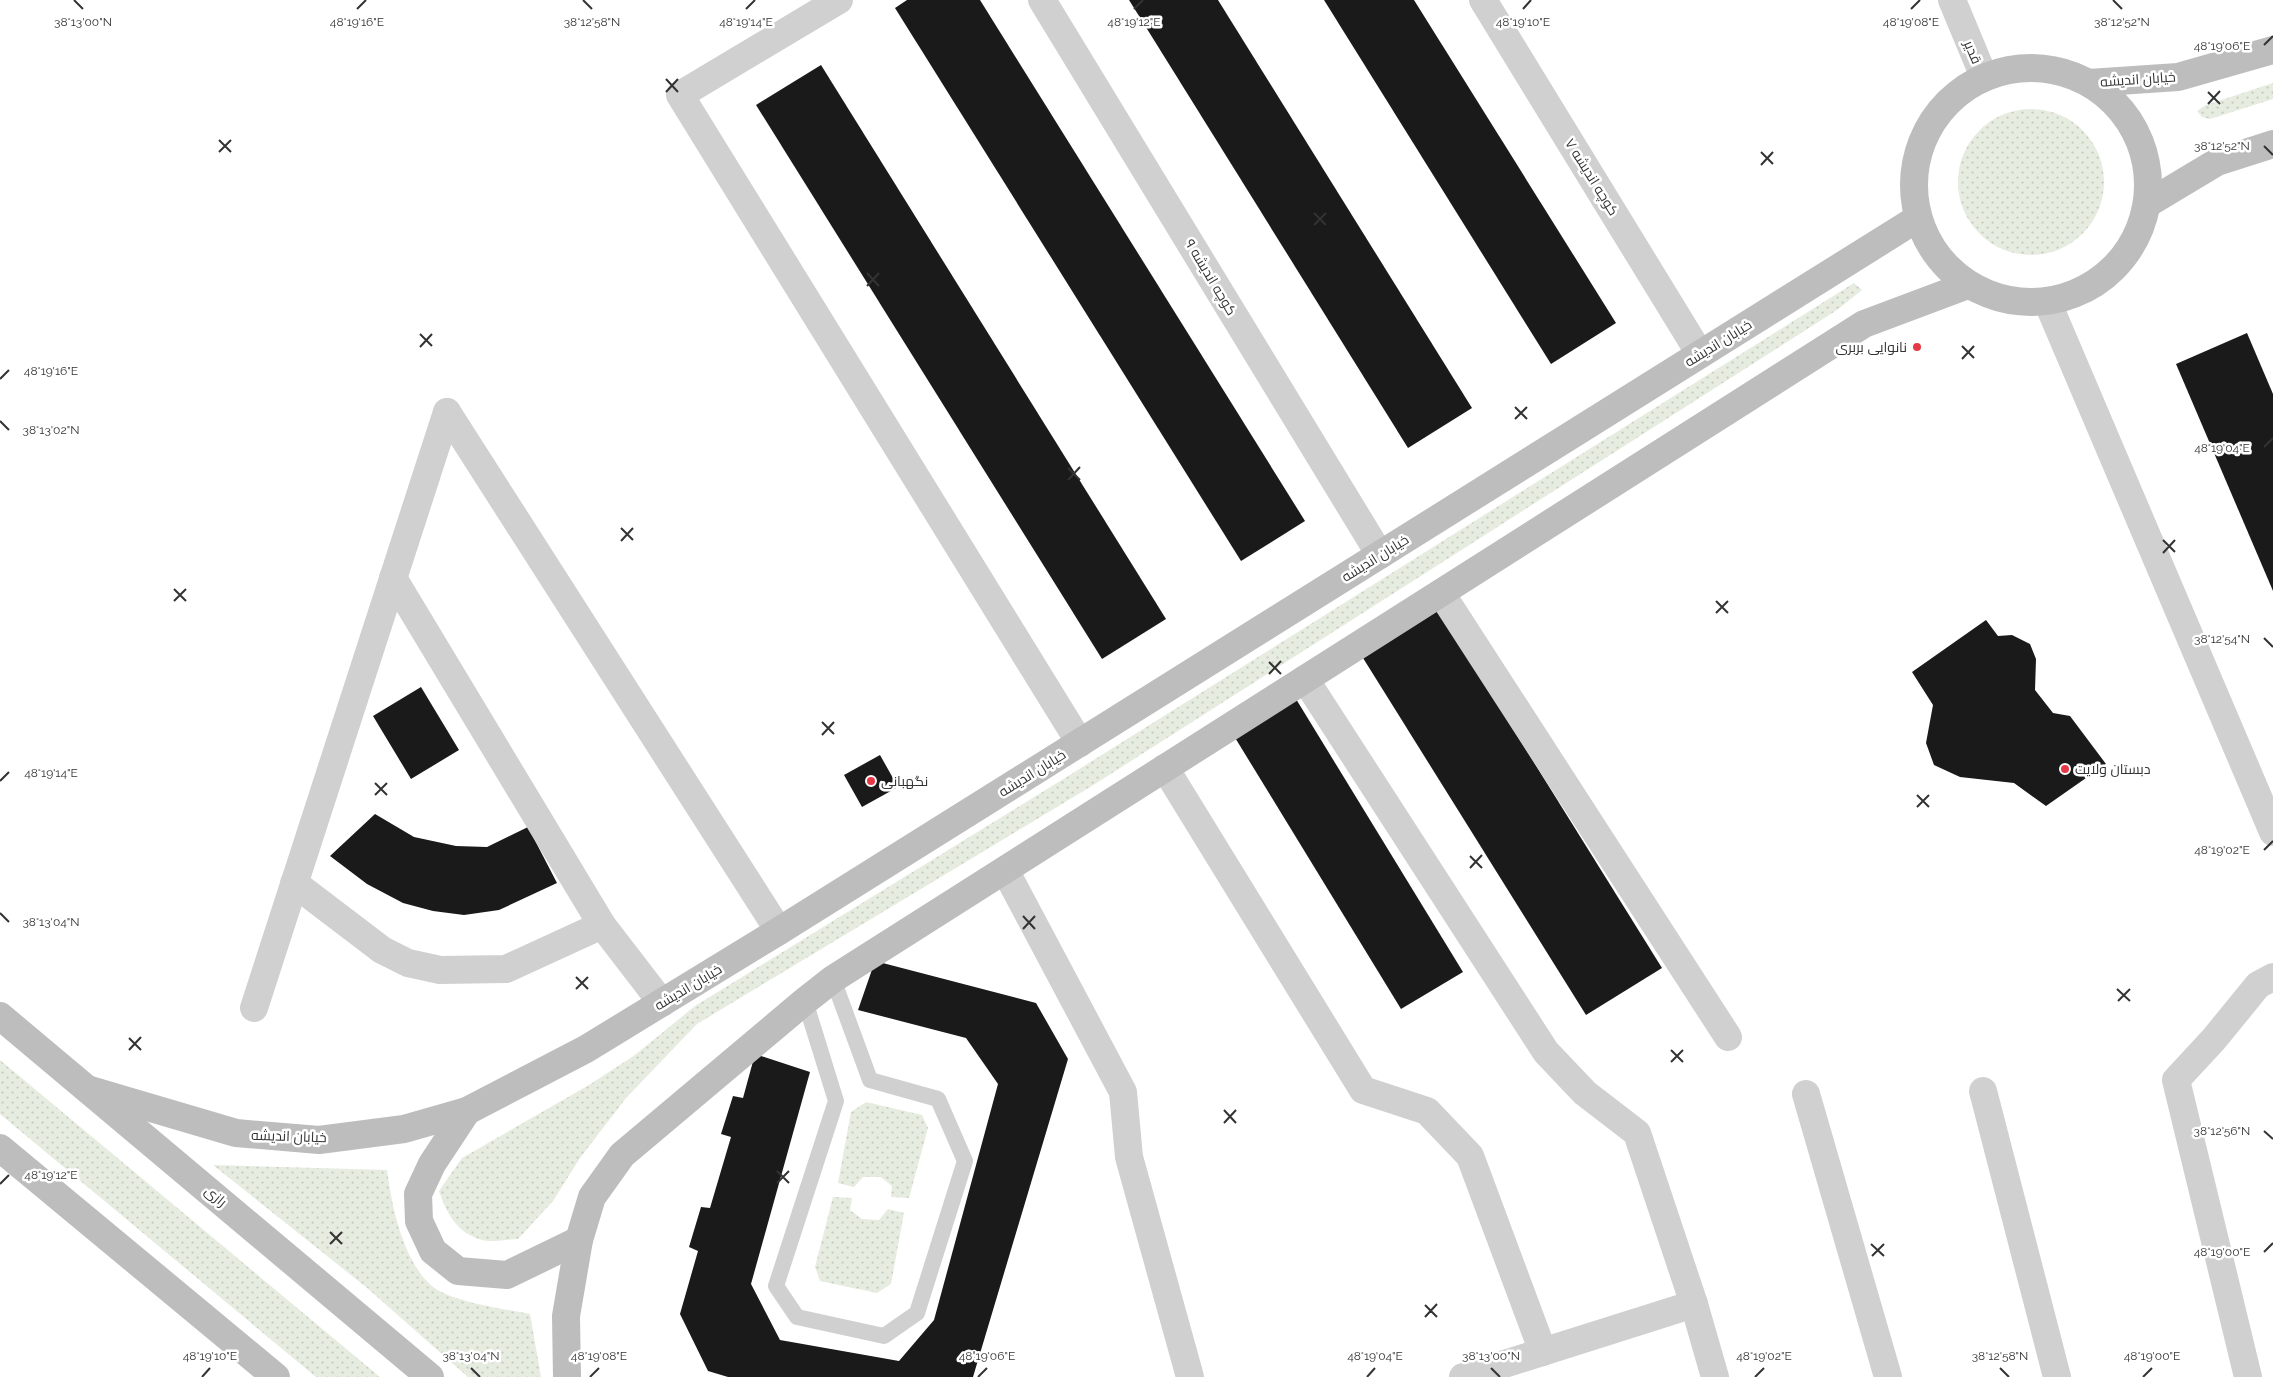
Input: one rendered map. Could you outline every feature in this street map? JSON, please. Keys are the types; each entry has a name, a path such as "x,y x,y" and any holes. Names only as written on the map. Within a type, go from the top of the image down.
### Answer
{"street":[{"path":"839,0 680,95 1080,743"},
{"name":"کوچه اندیشه ۹","path":"1042,0 1380,555"},
{"name":"کوچه اندیشه ۷","path":"1483,0 1700,354"},
{"name":"قدیر","path":"1952,0 1984,77"},
{"name":"خیابان اندیشه","path":"2089,83 2178,77 2273,50"},
{"path":"2019,68 2055,70 2089,83 2116,105 2137,135 2147,169 2147,204 2139,233 2123,258 2102,279 2076,294 2047,302 2020,302 1993,296 1968,285 1946,267 1929,244 1918,218 1913,184 1918,151 1932,120 1955,94 1984,77 2019,68"},
{"path":"2147,204 2217,162 2273,144"},
{"name":"خیابان اندیشه","path":"90,1090 236,1133 319,1140 404,1129 467,1112 586,1049 779,931 1918,218"},
{"path":"567,1377 566,1316 579,1240 592,1197 622,1155 805,1001 832,980 1864,324 1968,285"},
{"path":"2047,302 2273,832"},
{"path":"254,1008 447,412 779,931"},
{"path":"393,578 602,926 662,1003"},
{"path":"1441,593 1728,1037"},
{"path":"1305,679 1546,1052 1584,1093 1636,1133 1694,1304 1715,1377"},
{"path":"1165,768 1363,1090 1427,1111 1470,1156 1543,1352"},
{"path":"1005,870 1123,1092 1129,1157 1190,1377"},
{"path":"294,883 382,950 408,963 440,970 506,969 602,926"},
{"path":"2248,1377 2176,1080 2214,1039 2258,985 2273,977"},
{"name":"رازی","path":"0,1016 430,1377"},
{"path":"1983,1091 2057,1377"},
{"path":"1806,1094 1888,1377"},
{"path":"467,1112 432,1164 418,1194 419,1221 433,1251 458,1271 507,1276 579,1240"},
{"path":"0,1148 276,1377"},
{"path":"1463,1377 1694,1304"}],"lane":[{"path":"805,1001 836,1101 776,1286 797,1316 884,1336 916,1313 965,1162 938,1100 870,1080 832,980"}],"shaded area":[{"path":"2273,83 2273,99 2210,119 2202,117 2197,111 2206,105"},
{"path":"2031,109 2059,114 2083,130 2099,154 2104,182 2099,210 2083,234 2059,250 2031,255 2003,250 1979,234 1963,210 1958,182 1963,154 1979,130 2003,114"},
{"path":"1854,283 1862,290 1837,310 1095,784 697,1024 626,1098 580,1158 553,1201 518,1239 482,1240 466,1233 454,1222 439,1191 462,1158 589,1085 635,1055 695,1006 1065,778"},
{"path":"0,1060 380,1377 316,1377 0,1114"},
{"path":"866,1102 922,1115 928,1128 909,1198 891,1197 892,1186 881,1177 863,1177 854,1187 838,1183 851,1112"},
{"path":"213,1165 387,1170 392,1200 401,1233 414,1263 423,1276 433,1287 453,1297 530,1314 541,1377 468,1377 366,1287"},
{"path":"833,1197 852,1198 850,1210 862,1219 879,1220 888,1209 904,1213 891,1284 877,1293 820,1281 815,1267"}],"building":[{"path":"907,0 980,0 1305,521 1241,561 895,8"},
{"path":"1129,0 1218,0 1472,408 1408,448"},
{"path":"1324,0 1414,0 1616,323 1551,364"},
{"path":"821,65 1166,619 1102,659 756,105"},
{"path":"2247,333 2273,394 2273,591 2176,364"},
{"path":"1439,610 1662,968 1586,1015 1363,658"},
{"path":"1986,620 1998,636 2012,635 2030,644 2036,659 2035,690 2053,713 2070,716 2106,764 2046,806 2014,783 1960,777 1934,765 1926,743 1933,705 1912,672"},
{"path":"421,687 459,750 411,779 373,716"},
{"path":"1296,699 1463,972 1401,1009 1234,736"},
{"name":"نگهبانی","path":"880,755 898,787 862,807 844,775"},
{"path":"375,814 414,837 456,846 487,847 528,827 557,883 499,910 464,915 433,911 403,903 367,884 330,856"},
{"path":"875,961 1036,1003 1068,1059 973,1377 728,1377 708,1371 680,1314 698,1251 689,1247 701,1207 710,1208 731,1137 721,1134 733,1096 743,1098 755,1054 810,1072 751,1284 780,1340 899,1361 934,1320 998,1084 966,1038 858,1010"}],"place":[{"name":"نانوایی بربری","path":"1917,347"},
{"name":"دبستان ولایت","path":"2065,769"},
{"name":"نگهبانی","path":"871,781"}]}
